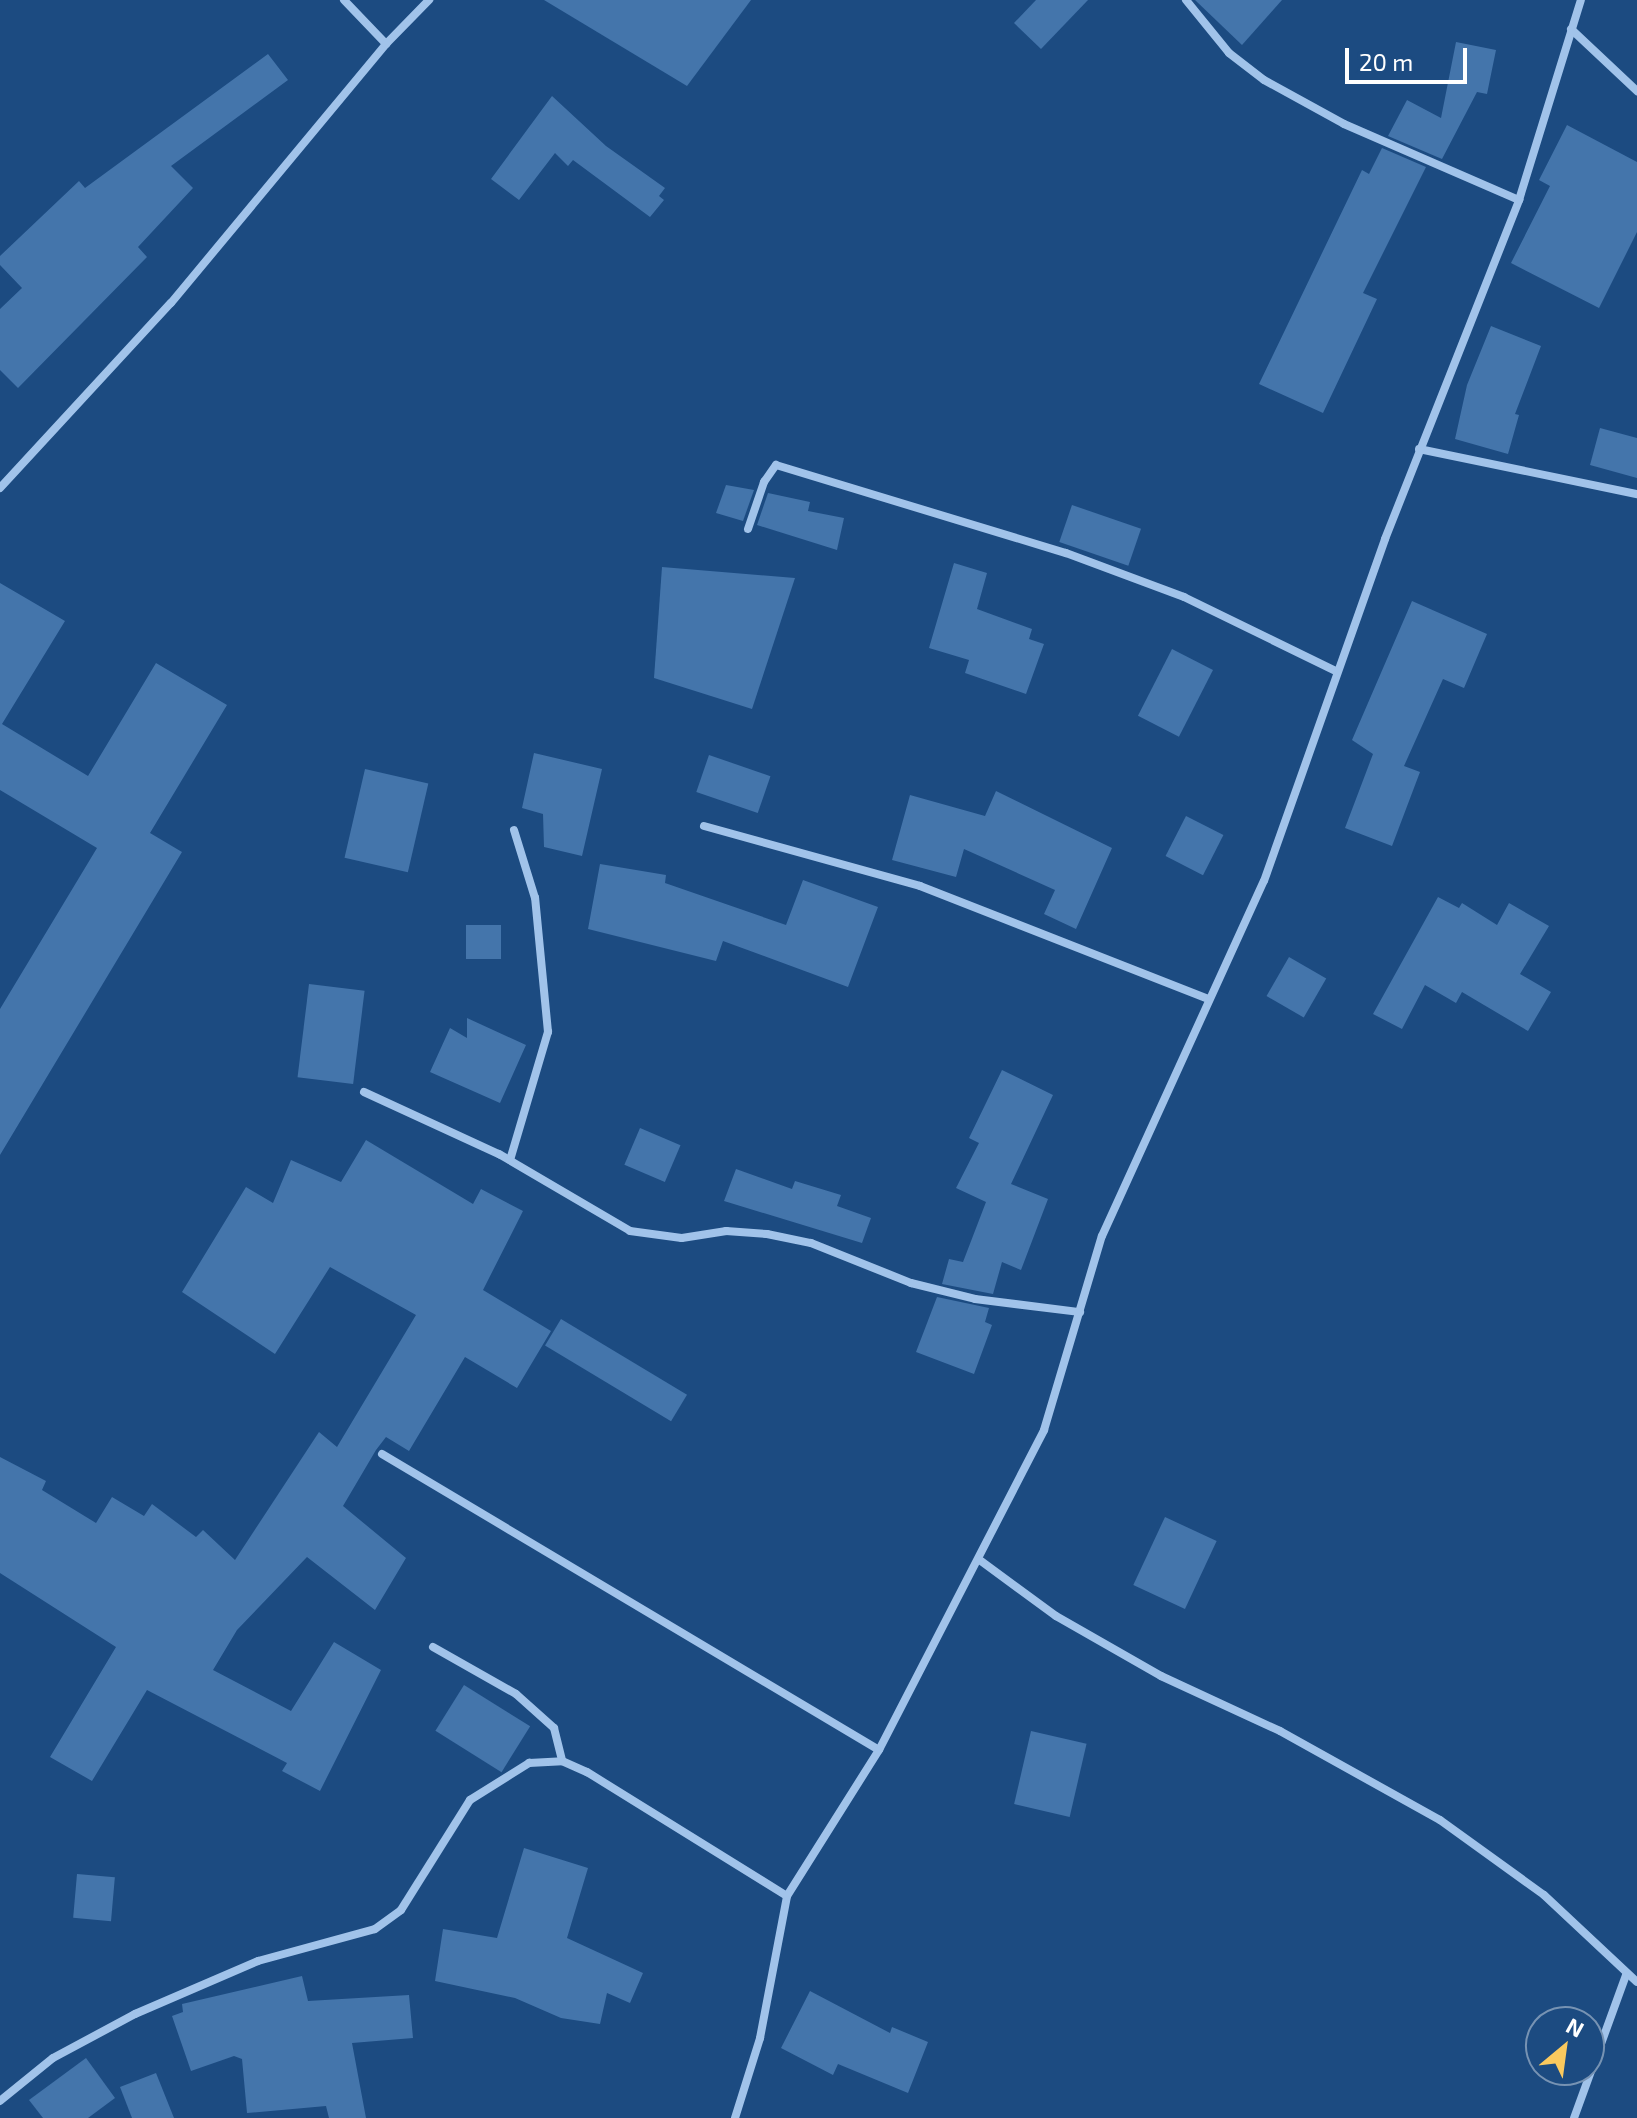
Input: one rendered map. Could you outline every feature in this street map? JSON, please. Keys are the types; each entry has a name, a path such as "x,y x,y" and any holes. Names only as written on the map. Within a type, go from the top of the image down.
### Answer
{"street":[{"path":"344,0 386,44"},
{"path":"0,488 171,303 386,44 429,0"},
{"path":"1186,0 1229,53 1264,80 1344,124 1519,200"},
{"path":"735,2118 760,2038 787,1896 879,1750 981,1561 1044,1430 1102,1236 1264,881 1336,671 1419,449 1519,200 1581,0"},
{"path":"1571,29 1637,91"},
{"path":"1419,449 1637,494"},
{"path":"748,529 764,482 776,465 1066,553 1184,597 1336,671"},
{"path":"704,826 920,886 1208,999"},
{"path":"510,1160 548,1032 535,898 514,830"},
{"path":"364,1092 510,1160 630,1231 682,1238 726,1231 767,1234 811,1243 911,1283 975,1299 1080,1312"},
{"path":"382,1454 879,1750"},
{"path":"981,1561 1056,1616 1161,1676 1280,1731 1440,1820 1544,1895 1626,1975 1637,1982"},
{"path":"433,1647 516,1694 554,1728 562,1761"},
{"path":"0,2101 53,2058 135,2014 258,1961 375,1929 401,1910 470,1800 529,1763 562,1761 787,1896"},
{"path":"1574,2118 1626,1975"}],"building":[{"path":"544,0 751,0 687,86"},
{"path":"1036,0 1088,0 1041,49 1014,23"},
{"path":"1195,0 1282,0 1242,45"},
{"path":"1456,42 1496,50 1487,94 1477,92 1442,159 1388,136 1407,100 1441,118"},
{"path":"268,54 288,80 171,166 193,188 138,247 147,257 18,388 0,370 0,309 22,288 0,265 0,256 79,181 85,188"},
{"path":"552,96 606,146 665,188 659,196 664,200 650,217 573,160 568,166 555,153 519,200 491,179"},
{"path":"1567,125 1637,162 1637,232 1599,308 1511,263 1550,186 1539,180"},
{"path":"1382,148 1426,167 1363,293 1377,299 1323,413 1259,384 1362,170 1369,174"},
{"path":"1491,326 1541,346 1515,414 1519,415 1508,454 1455,439 1467,385"},
{"path":"1600,428 1637,438 1637,478 1590,465"},
{"path":"726,485 754,490 743,521 716,513"},
{"path":"768,493 810,502 808,511 844,518 837,550 757,525"},
{"path":"1072,505 1141,529 1128,566 1059,542"},
{"path":"954,563 987,573 977,609 1032,629 1029,639 1044,644 1026,694 965,673 969,660 929,648"},
{"path":"662,567 795,578 752,709 654,678"},
{"path":"0,583 65,621 2,724 88,776 156,663 227,705 150,833 182,852 0,1155 0,1009 97,848 0,790"},
{"path":"1412,601 1487,634 1464,688 1443,679 1404,766 1420,772 1392,846 1345,828 1373,754 1352,740"},
{"path":"1172,649 1213,670 1179,737 1138,716"},
{"path":"534,753 602,769 582,856 544,847 543,814 522,808"},
{"path":"709,755 770,776 758,813 696,792"},
{"path":"365,769 428,784 408,872 345,858"},
{"path":"996,791 1112,848 1076,929 1044,914 1055,890 964,849 956,877 892,860 910,795 985,816"},
{"path":"1186,816 1223,835 1203,875 1166,856"},
{"path":"600,864 666,875 665,883 786,925 803,880 878,907 848,987 723,941 716,961 588,929"},
{"path":"1438,897 1459,908 1462,903 1497,925 1509,903 1549,926 1520,974 1551,992 1528,1031 1462,992 1456,1003 1425,985 1402,1029 1373,1014"},
{"path":"466,925 501,925 501,959 466,959"},
{"path":"1289,957 1326,978 1304,1017 1266,996"},
{"path":"309,984 365,991 353,1084 298,1077"},
{"path":"467,1018 526,1045 500,1103 430,1072 450,1028 467,1038"},
{"path":"1002,1070 1053,1095 1011,1184 1048,1199 1021,1270 1002,1262 993,1294 942,1284 949,1259 963,1262 986,1202 956,1188 979,1143 969,1138"},
{"path":"640,1128 681,1145 665,1182 624,1165"},
{"path":"366,1140 473,1204 481,1189 523,1211 483,1290 551,1331 517,1388 465,1357 409,1451 386,1437 376,1450 343,1506 406,1558 375,1610 307,1557 237,1630 213,1670 291,1711 334,1642 381,1670 320,1791 282,1771 287,1763 147,1690 92,1781 50,1757 116,1647 0,1573 0,1457 46,1481 42,1490 96,1523 112,1497 144,1516 152,1504 196,1537 203,1530 235,1560 319,1432 337,1447 416,1315 330,1267 275,1354 182,1292 246,1187 273,1203 291,1160 341,1182"},
{"path":"736,1169 792,1189 795,1181 841,1195 837,1206 871,1218 862,1243 724,1201"},
{"path":"937,1297 989,1308 985,1322 992,1325 974,1374 916,1352"},
{"path":"561,1319 687,1395 671,1421 545,1346"},
{"path":"1165,1517 1217,1541 1185,1609 1133,1585"},
{"path":"464,1685 530,1726 502,1772 435,1731"},
{"path":"1031,1731 1087,1744 1070,1817 1014,1804"},
{"path":"524,1848 588,1868 567,1938 643,1973 630,2003 607,1993 600,2024 561,2018 515,1998 435,1981 443,1929 497,1938"},
{"path":"77,1874 115,1877 111,1921 73,1918"},
{"path":"302,1976 308,2001 409,1995 413,2038 352,2043 366,2118 329,2118 326,2106 247,2113 242,2059 234,2056 191,2071 172,2016 183,2012 182,2004"},
{"path":"810,1991 890,2033 892,2027 928,2042 908,2093 838,2064 833,2075 781,2048"},
{"path":"86,2058 115,2098 88,2118 43,2118 29,2100"},
{"path":"156,2073 174,2118 132,2118 120,2087"}]}
